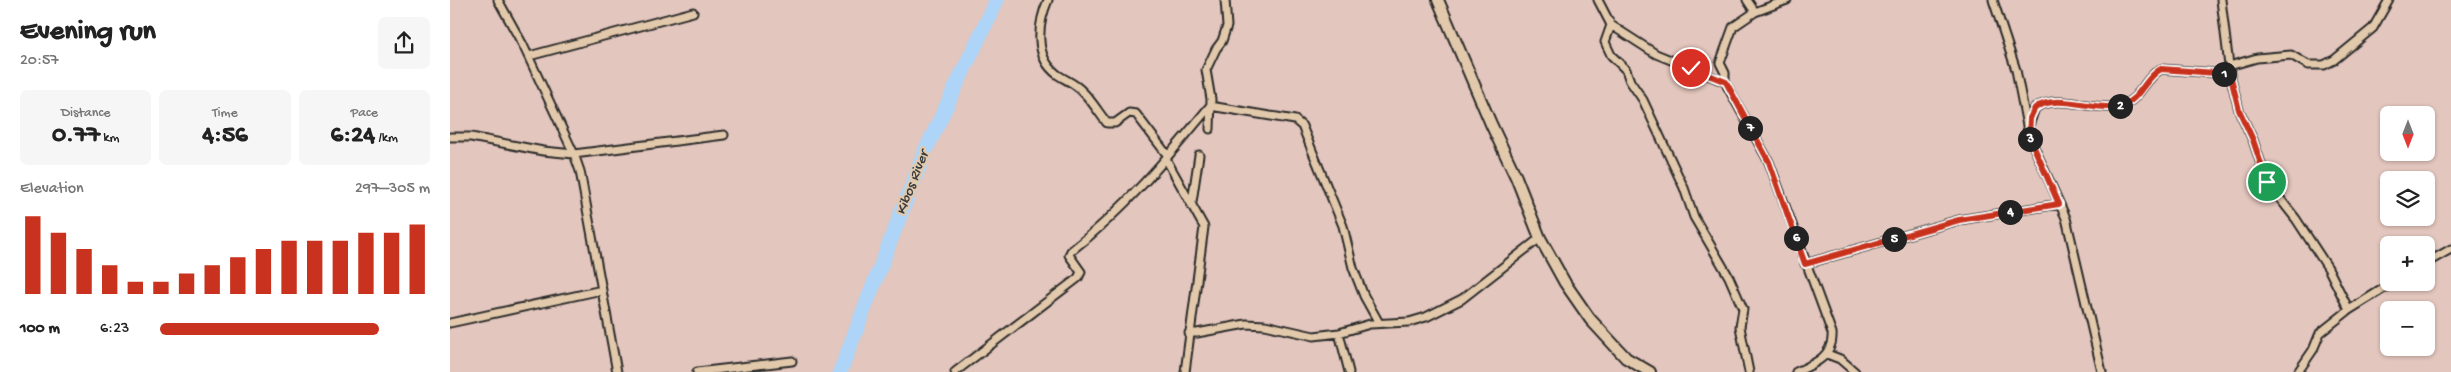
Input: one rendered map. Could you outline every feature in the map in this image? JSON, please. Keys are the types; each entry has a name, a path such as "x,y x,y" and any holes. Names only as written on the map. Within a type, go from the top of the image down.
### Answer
{"main road":[{"path":"1438,0 1491,124 1516,177 1540,238 1565,283 1590,319 1626,358 1650,372"}],"street":[{"path":"498,0 529,56 574,154 588,206 616,372"},
{"path":"1048,0 1039,24 1039,40 1043,54 1052,70 1071,81 1083,92 1107,123 1116,123 1129,113 1136,114 1167,157 1202,223 1204,233 1185,372"},
{"path":"1210,128 1210,91 1206,70 1216,48 1222,41 1227,26 1225,0"},
{"path":"1598,0 1611,25 1656,54 1726,82"},
{"path":"1747,0 1755,12"},
{"path":"1787,0 1755,12 1733,27 1720,63 1726,82 1769,162 1832,333 1831,348 1827,354 1818,361 1796,372"},
{"path":"1993,0 2016,70 2028,132 2066,218 2102,372"},
{"path":"2221,0 2230,74 2239,110 2253,140 2267,182 2296,218 2322,259 2349,310"},
{"path":"2229,66 2257,58 2291,56 2308,65 2324,65 2339,56 2373,28 2390,0"},
{"path":"529,56 693,12"},
{"path":"1611,25 1605,42 1610,55 1626,70 1630,81 1643,100 1684,188 1697,223 1729,277 1743,309 1740,327 1749,372"},
{"path":"2028,132 2035,108 2040,105 2049,102 2109,108 2122,105 2131,102 2146,82 2161,69 2230,74"},
{"path":"956,372 1078,278 1081,272 1069,255 1071,251 1122,205 1167,157 1210,106"},
{"path":"1210,106 1295,120 1302,126 1342,226 1353,268 1364,296 1380,323"},
{"path":"450,137 471,137 574,154 724,135"},
{"path":"1192,202 1199,155"},
{"path":"1805,264 1959,220 2059,204"},
{"path":"1189,333 1246,324 1283,328 1302,335 1314,336 1380,323 1409,322 1446,308 1482,284 1540,238"},
{"path":"2435,258 2451,248"},
{"path":"450,323 602,290"},
{"path":"2298,372 2313,350 2320,333 2349,310 2380,291"},
{"path":"1339,332 1349,372"},
{"path":"1827,354 1840,359 1855,372"},
{"path":"696,372 792,361"}],"waterway":[{"name":"Kibos River","path":"840,372 925,151 997,0"}],"route":[{"path":"1691,68 1726,82 1769,162 1805,264 1959,220 2059,204 2028,132 2030,118 2035,108 2049,102 2109,108 2122,105 2131,102 2146,82 2161,69 2230,74 2239,110 2253,140 2267,182"}]}
